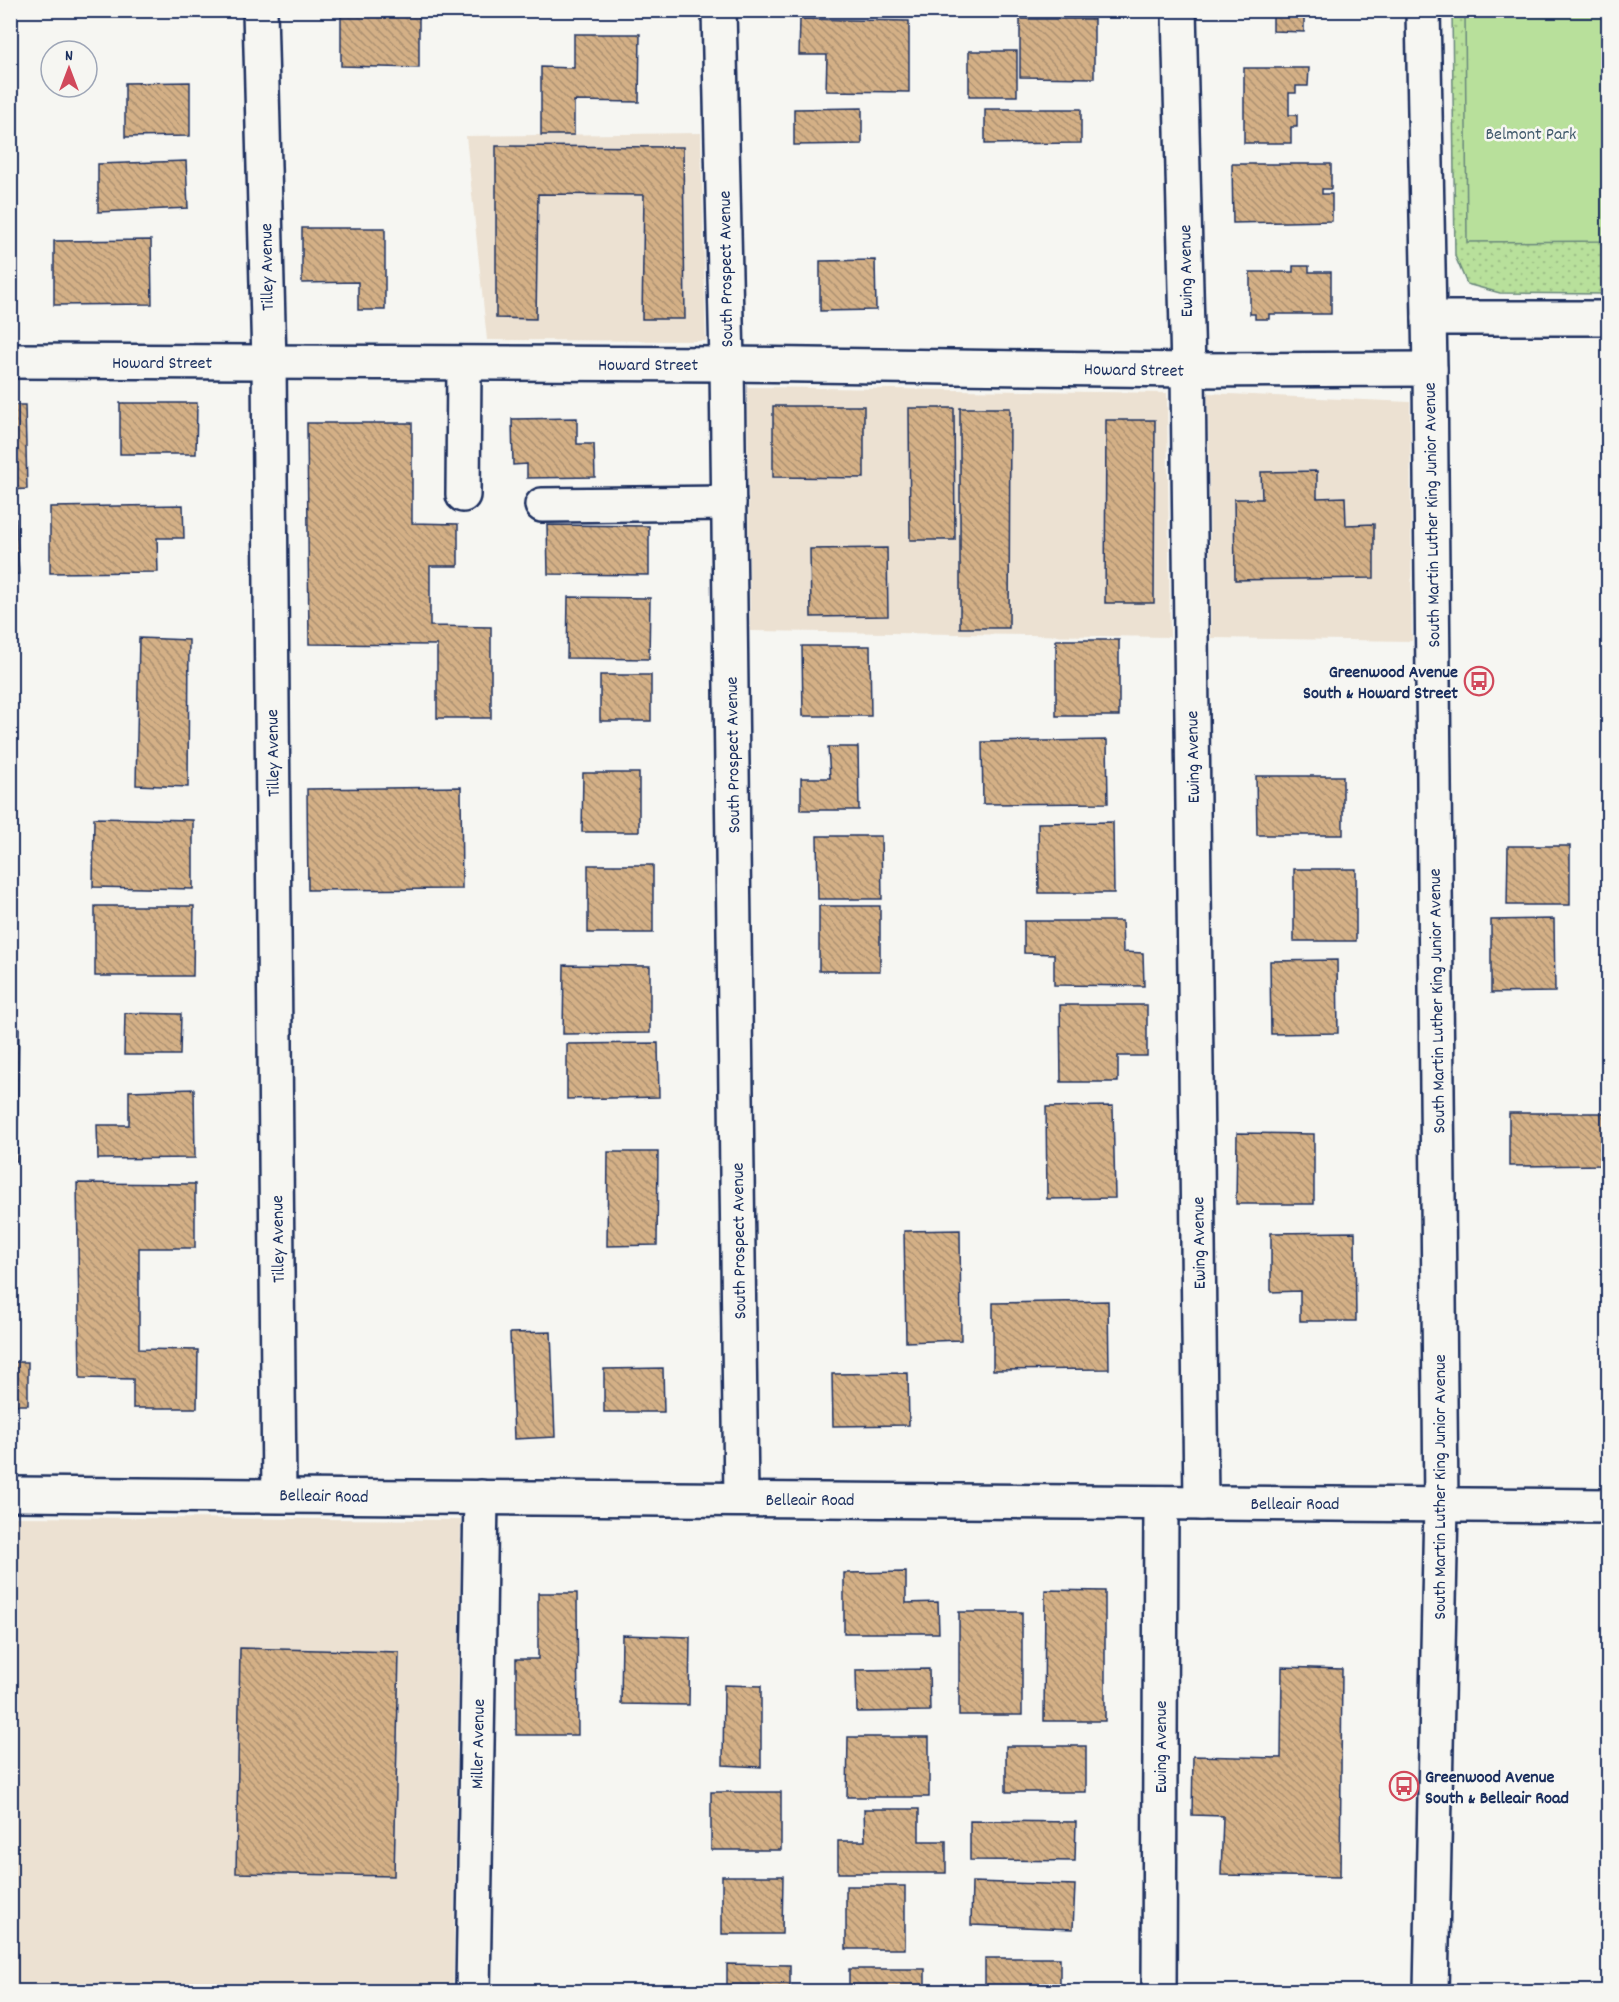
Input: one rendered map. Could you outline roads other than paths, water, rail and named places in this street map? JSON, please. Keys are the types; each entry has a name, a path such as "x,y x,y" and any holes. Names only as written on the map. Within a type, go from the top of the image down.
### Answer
{"street":[{"name":"Tilley Avenue","path":"260,10 269,363 279,1495"},
{"name":"South Prospect Avenue","path":"719,10 727,364 741,1499"},
{"name":"Ewing Avenue","path":"1179,10 1188,370 1201,1503"},
{"name":"South Martin Luther King Junior Avenue","path":"1423,10 1430,369 1441,1504 1431,1992"},
{"path":"1429,318 1608,318"},
{"name":"Howard Street","path":"10,361 727,364 1188,370 1430,369"},
{"path":"463,495 464,364"},
{"path":"542,505 729,503"},
{"name":"Belleair Road","path":"10,1494 1608,1506"},
{"name":"Miller Avenue","path":"473,1992 481,1497"},
{"name":"Ewing Avenue","path":"1159,1992 1161,1503"}],"place":[{"name":"Greenwood Avenue South & Howard Street","path":"1479,681"},
{"name":"Greenwood Avenue South & Belleair Road","path":"1404,1786"}],"park label":[{"name":"Belmont Park","path":"1531,133"}]}
